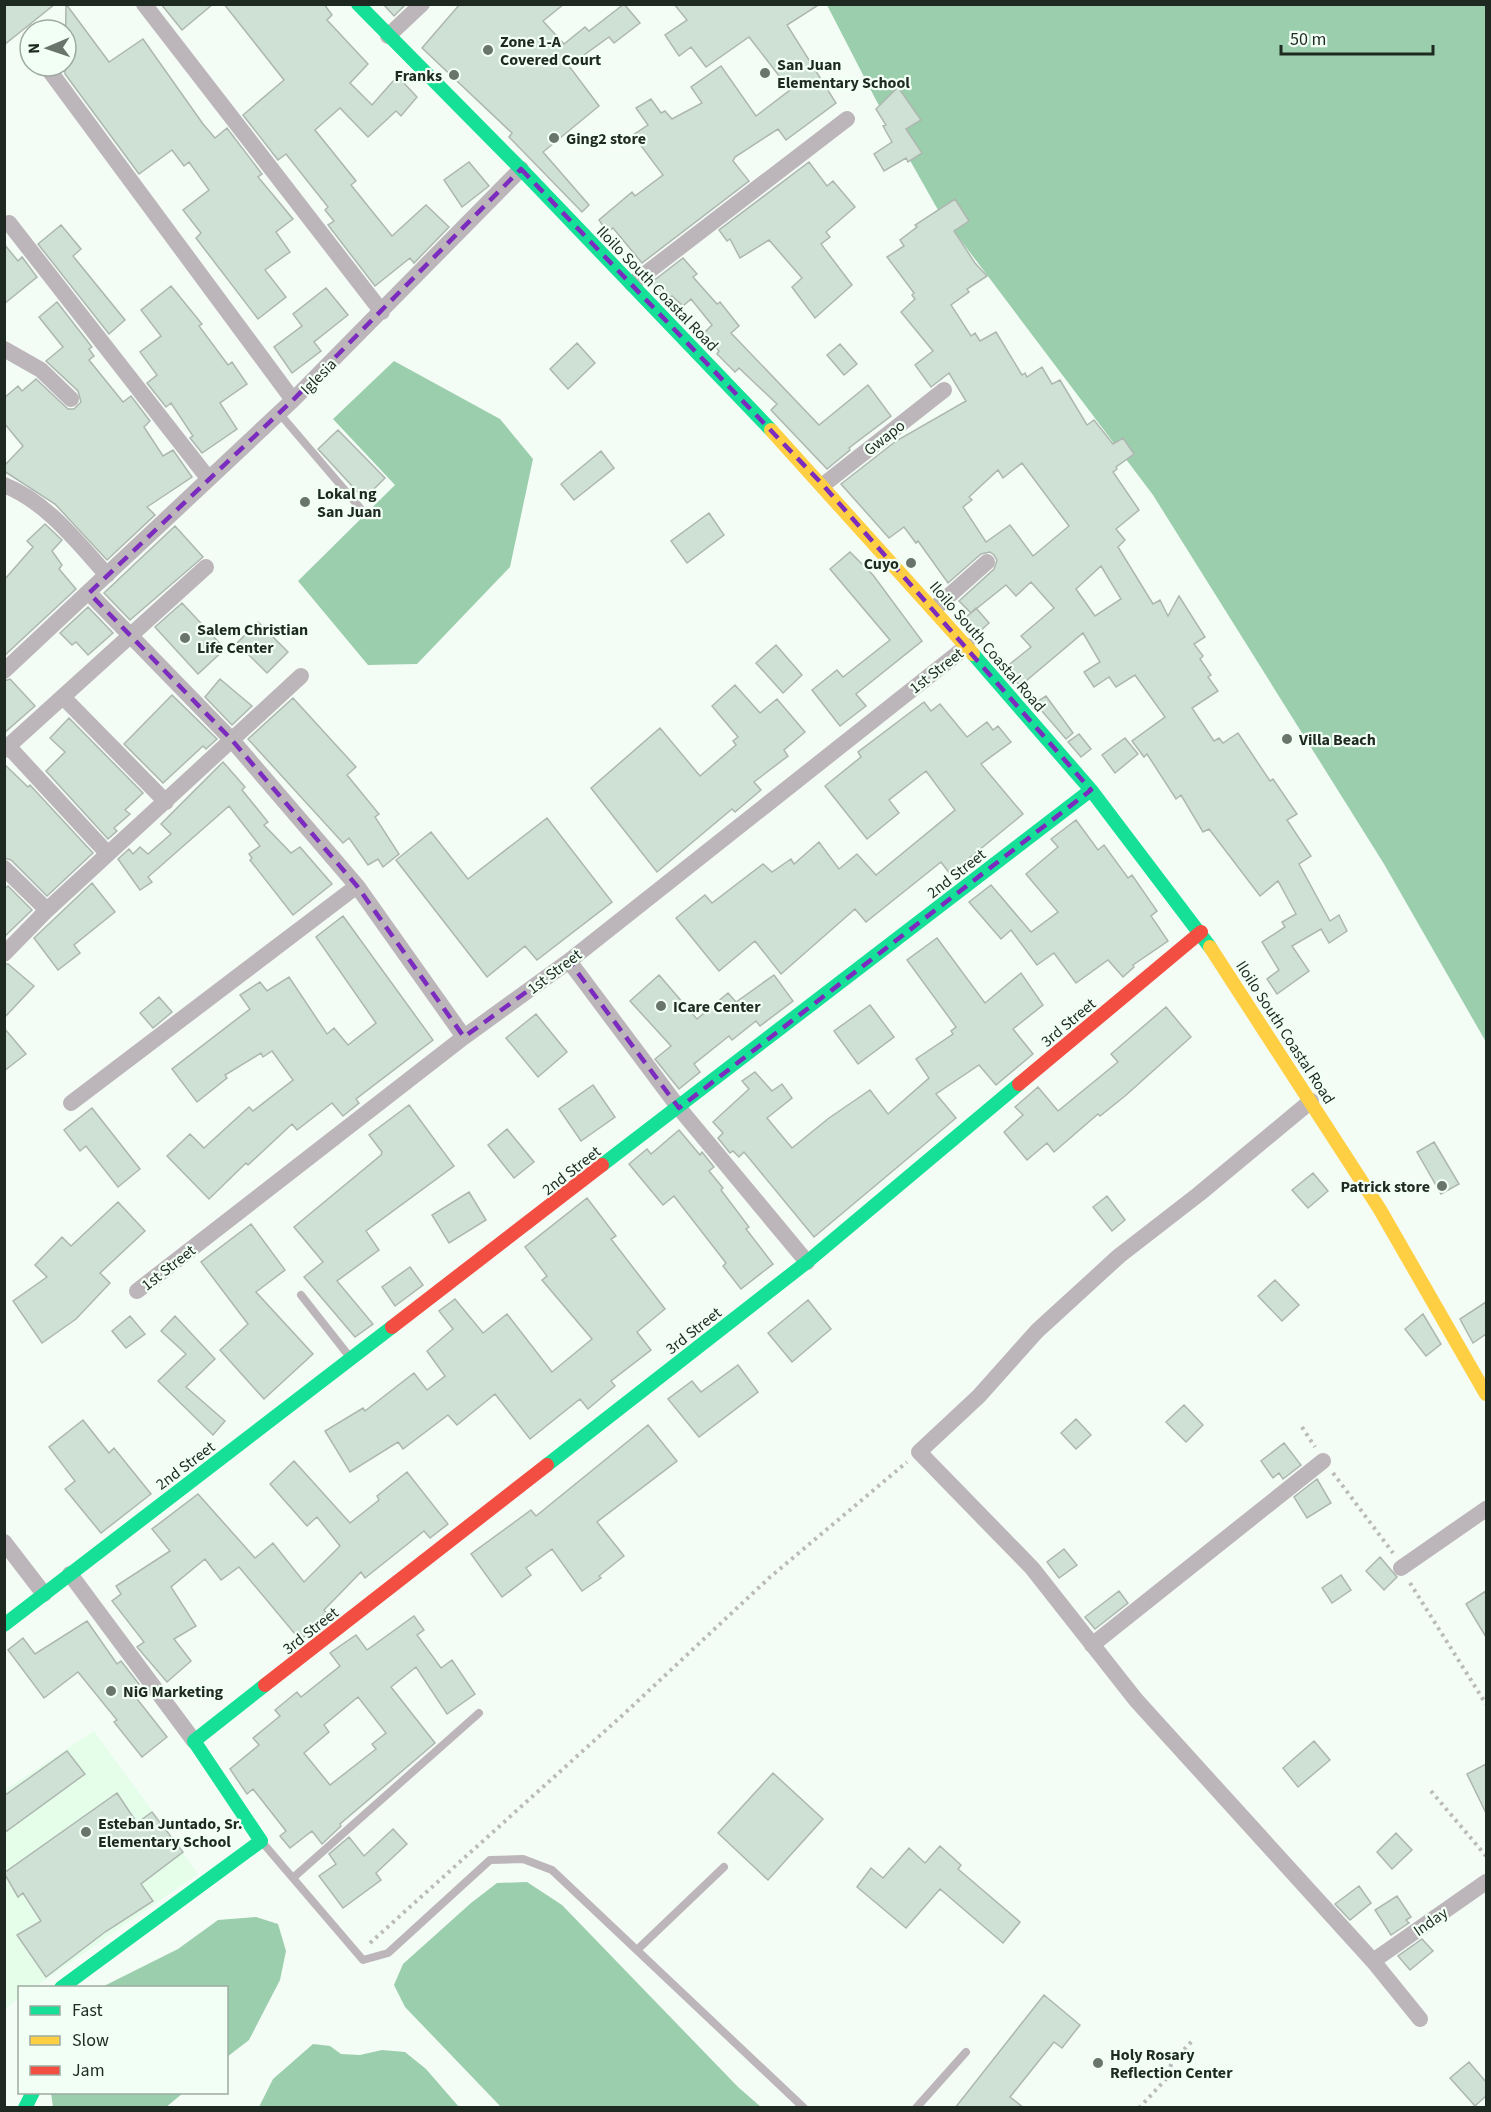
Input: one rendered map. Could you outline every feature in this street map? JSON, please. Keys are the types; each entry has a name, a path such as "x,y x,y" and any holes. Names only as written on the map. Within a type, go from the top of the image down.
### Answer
{"street":[{"path":"144,4 382,312"},
{"name":"Iloilo South Coastal Road","path":"358,4 521,169 823,485 967,646 1091,790 1201,932 1379,1208 1486,1394"},
{"path":"388,36 422,4"},
{"path":"55,78 293,400"},
{"path":"632,284 847,119"},
{"name":"Iglesia","path":"4,671 293,400 521,169"},
{"path":"9,223 208,478"},
{"path":"4,349 41,370 71,399"},
{"name":"Gwapo","path":"823,485 944,390"},
{"path":"4,485 26,495 55,519 107,575"},
{"path":"934,609 987,562"},
{"path":"108,854 6,748 206,567"},
{"path":"89,593 231,740 357,886 464,1037"},
{"name":"1st Street","path":"137,1291 464,1037 569,961 967,646"},
{"path":"4,954 47,910 301,676"},
{"path":"63,697 166,802"},
{"name":"2nd Street","path":"4,1625 1091,790"},
{"path":"4,868 47,910"},
{"path":"71,1103 357,886"},
{"name":"3rd Street","path":"194,1741 807,1262 1201,932"},
{"path":"569,961 679,1107 807,1262"},
{"path":"1311,1101 1199,1194 1119,1256 1037,1331 979,1396 919,1452 1032,1568 1136,1700 1373,1961 1420,2019"},
{"path":"1092,1645 1323,1461"},
{"path":"1401,1568 1486,1509"},
{"path":"4,1542 44,1594"},
{"path":"65,1986 261,1841 194,1741 70,1574"},
{"name":"Inday","path":"1373,1961 1486,1882"},
{"path":"25,2108 32,2094"}],"lane":[{"path":"279,413 361,509"},
{"path":"301,1295 352,1359"},
{"path":"294,1877 479,1713"},
{"path":"261,1841 363,1960 388,1953 490,1860 523,1859 552,1870 804,2108"},
{"path":"637,1950 724,1867"},
{"path":"916,2108 966,2052"}],"path":[{"path":"358,1953 626,1712 769,1578 919,1452"},
{"path":"1431,1791 1486,1856"},
{"path":"1139,2108 1166,2079 1172,2062 1194,2039"}],"highlighted area":[{"path":"521,169 823,485 1091,790 679,1108 569,961 464,1037 357,886 231,739 89,593 293,400"}],"shaded area":[{"path":"827,5 1486,5 1486,1042 1384,864 1153,495 938,210 877,102"},
{"path":"394,361 500,419 533,459 510,567 417,664 368,665 298,581 395,485 333,419"},
{"name":"Esteban Juntado, Sr. Elementary School","path":"94,1731 198,1874 36,1986 18,1986 18,1999 5,2009 5,1790"},
{"path":"527,1882 562,1905 738,2087 761,2107 501,2107 405,2007 394,1985 403,1964 471,1903 497,1883"},
{"path":"256,1917 278,1924 286,1951 280,1980 249,2040 228,2056 228,1986 104,1986 178,1949 218,1920"},
{"path":"313,2044 330,2046 341,2054 360,2055 382,2050 405,2052 426,2069 459,2107 259,2107 273,2079"},
{"path":"51,2094 182,2094 165,2108 53,2107"}],"building":[{"path":"4,4 55,4 38,18 18,18 18,34 4,45"},
{"path":"66,4 76,18 66,18"},
{"path":"161,4 213,4 182,30"},
{"path":"224,4 324,4 332,15 327,20 368,64 350,83 372,105 394,80 401,80 417,97 401,116 396,111 368,137 340,108 315,130 356,181 351,185 392,236 426,205 449,227 414,263 410,258 375,286 328,225 334,221 325,210 328,207 286,154 278,160 243,115 284,80"},
{"path":"383,4 406,4 394,16"},
{"path":"460,4 564,4 543,21 564,44 585,27 589,31 624,4 640,23 614,43 609,37 569,66 599,106 543,152 589,205 582,212 509,137 512,133 422,48"},
{"path":"674,4 820,4 787,25 836,103 786,140 778,129 735,157 733,161 749,181 642,263 613,228 607,232 599,220 632,192 635,196 663,175 633,135 648,125 636,108 651,99 661,113 665,111 672,119 702,103 691,87 721,66 756,116 790,90 749,37 706,67 691,47 679,56 665,35 687,20"},
{"path":"78,20 109,62 143,39 215,138 227,128 262,174 258,177 293,219 276,232 290,252 265,270 286,297 258,319 196,238 201,233 183,210 209,190 189,162 184,166 172,150 139,174 68,78 78,78"},
{"path":"898,87 921,120 906,129 922,153 908,162 906,158 884,171 874,154 892,142 883,126 886,125 876,109"},
{"path":"469,162 489,186 462,207 444,180"},
{"path":"809,162 827,186 833,181 855,207 826,232 830,237 821,244 852,285 815,318 792,287 802,278 769,240 740,258 730,239 727,241 719,230"},
{"path":"955,199 969,221 954,231 975,263 987,276 967,289 969,292 951,305 971,336 975,333 980,341 996,332 1022,375 1025,373 1027,377 1042,367 1052,384 1060,380 1087,425 1094,420 1113,444 1123,438 1134,454 1116,467 1117,469 1113,472 1139,510 1116,529 1125,540 1118,547 1153,604 1160,600 1168,616 1179,596 1205,637 1194,644 1203,656 1200,659 1211,675 1208,677 1218,691 1192,708 1214,741 1219,738 1223,743 1238,733 1270,781 1273,779 1297,814 1287,820 1311,856 1299,864 1330,921 1339,915 1347,931 1329,943 1321,929 1292,946 1309,971 1277,994 1267,979 1279,970 1262,942 1285,927 1282,922 1296,914 1278,881 1260,896 1209,829 1203,832 1181,795 1176,799 1147,754 1144,757 1132,741 1165,717 1135,675 1116,687 1109,677 1094,687 1084,672 1100,662 1083,633 1020,686 1005,668 1031,647 1021,636 1054,608 1031,582 1016,596 1006,585 971,613 959,601 994,569 997,560 994,555 990,552 981,554 948,583 918,541 916,543 904,527 889,538 841,484 896,441 966,401 949,373 931,387 915,365 933,351 901,312 915,299 912,295 914,293 887,257 904,246 900,240 917,227 915,225","holes":["1022,463 1069,526 1033,556 1010,525 986,542 963,507 972,500 969,497 998,470 1003,478","1101,566 1121,599 1095,616 1076,589"]},
{"path":"61,225 81,249 73,256 125,320 109,334 38,244"},
{"path":"4,244 18,261 22,257 37,277 4,304"},
{"path":"683,258 697,274 693,277 717,304 720,302 739,326 731,333 819,425 868,385 891,416 849,448 850,450 827,469 771,410 777,404 739,368 735,372 717,354 719,351 704,333 712,325 691,299 683,306 672,296 669,298 652,282"},
{"path":"171,286 202,324 199,326 228,365 232,362 247,384 220,403 237,429 202,453 190,438 193,436 171,403 166,407 147,383 157,375 140,352 161,336 141,310"},
{"path":"326,288 348,315 314,342 321,351 292,373 274,347 302,326 293,314"},
{"path":"57,302 92,347 89,349 94,356 89,360 123,402 131,396 150,421 144,427 163,456 173,450 192,477 147,507 155,515 107,560 55,504 4,471 4,466 23,446 4,423 4,398 18,386 22,391 36,379 68,409 74,409 81,402 78,391 46,361 63,347 39,317"},
{"path":"577,343 595,363 568,389 550,369"},
{"path":"840,344 857,364 844,375 827,355"},
{"path":"338,430 385,478 364,499 318,449"},
{"path":"601,451 614,468 574,500 561,484"},
{"path":"709,513 724,535 687,563 671,541"},
{"path":"45,524 62,540 52,551 62,565 59,569 76,589 4,656 4,580 33,547 27,541"},
{"path":"175,526 203,557 130,620 104,593"},
{"path":"850,552 873,575 922,641 856,694 866,706 840,726 812,690 837,670 843,677 890,640 830,569"},
{"path":"182,603 225,649 198,674 155,627"},
{"path":"88,607 113,633 88,655 76,642 72,645 60,633"},
{"path":"976,608 989,623 976,635 963,620"},
{"path":"258,622 288,652 267,673 237,643"},
{"path":"776,645 802,675 783,693 756,663"},
{"path":"10,679 35,706 4,733 4,681"},
{"path":"220,679 252,706 232,725 205,697"},
{"path":"735,685 760,713 777,699 805,732 784,750 788,756 754,782 761,790 735,812 732,809 657,872 591,788 660,728 700,776 736,745 733,741 738,737 712,706"},
{"path":"172,695 217,739 206,749 203,746 163,783 124,744"},
{"path":"1046,696 1073,733 1066,739 1035,703"},
{"path":"293,698 356,767 347,775 379,814 375,817 399,854 383,867 378,859 368,865 349,838 343,843 248,739"},
{"path":"924,702 931,711 940,704 967,737 987,722 993,730 998,726 1011,742 981,764 1023,814 950,874 941,862 866,922 855,909 781,974 755,941 719,971 676,918 705,895 712,903 763,864 772,872 791,859 794,864 819,842 839,869 857,854 876,875 955,810 926,771 889,800 899,813 867,839 825,786 861,757 858,752"},
{"path":"69,718 143,793 125,810 130,814 114,828 117,831 108,839 46,771 65,752 50,738"},
{"path":"1079,734 1091,749 1081,757 1068,742"},
{"path":"1125,738 1138,754 1115,773 1102,755"},
{"path":"223,762 245,787 242,790 268,822 264,825 291,853 300,847 332,884 293,915 250,860 252,858 249,854 260,846 229,806 148,877 152,882 140,890 118,859 129,849 133,854 140,847 148,854 171,834 161,824"},
{"path":"4,764 28,787 30,785 93,853 47,896 11,860 4,858"},
{"path":"547,818 612,902 537,960 525,946 487,977 396,860 431,832 468,879"},
{"path":"1076,820 1098,850 1104,845 1128,878 1132,875 1157,911 1151,916 1168,941 1133,965 1134,967 1123,977 1108,960 1076,983 1054,953 1037,965 1011,930 1001,939 969,902 991,885 1031,932 1058,912 1026,874 1058,847 1051,839"},
{"path":"92,883 115,912 74,945 80,953 58,970 34,938"},
{"path":"8,886 32,910 4,937 4,889"},
{"path":"343,916 433,1040 356,1099 359,1103 343,1116 332,1103 297,1130 292,1124 248,1165 246,1163 209,1199 167,1156 190,1134 204,1148 249,1107 253,1111 293,1080 272,1051 263,1057 261,1053 225,1075 227,1078 197,1102 172,1069 250,1009 240,995 260,982 267,991 289,977 327,1034 334,1028 348,1045 376,1023 316,937"},
{"path":"937,938 985,1003 1021,973 1043,1005 1013,1029 1033,1054 996,1085 979,1065 936,1094 956,1118 814,1237 744,1152 739,1157 733,1151 730,1153 718,1138 723,1133 713,1122 749,1089 742,1081 755,1072 772,1091 782,1084 792,1098 767,1118 792,1148 829,1118 870,1090 888,1114 929,1078 916,1059 953,1034 951,1031 956,1027 907,960"},
{"path":"4,964 8,964 34,986 4,1018"},
{"path":"659,975 697,1019 728,993 736,1002 774,975 793,1001 760,1026 756,1021 732,1040 729,1036 694,1064 700,1072 679,1089 655,1059 671,1046 630,1001"},
{"path":"159,997 172,1012 153,1028 140,1013"},
{"path":"870,1005 894,1037 858,1064 834,1031"},
{"path":"1166,1007 1191,1037 1125,1096 1100,1116 1098,1114 1054,1152 1047,1143 1027,1160 1004,1132 1023,1115 1015,1107 1038,1087 1058,1111 1118,1062 1111,1054"},
{"path":"536,1014 567,1052 538,1077 506,1038"},
{"path":"4,1028 26,1054 4,1071"},
{"path":"593,1085 615,1117 581,1141 559,1109"},
{"path":"409,1105 454,1166 366,1231 379,1250 337,1281 373,1324 355,1337 304,1277 323,1262 294,1227 381,1155 382,1152 369,1135"},
{"path":"92,1108 140,1169 118,1187 86,1146 80,1151 64,1130"},
{"path":"507,1129 534,1162 514,1178 488,1145"},
{"path":"679,1130 700,1155 702,1152 714,1167 709,1171 749,1227 746,1229 773,1264 741,1289 723,1266 726,1263 674,1196 663,1205 629,1164 647,1149 651,1154"},
{"path":"1434,1142 1459,1184 1441,1194 1417,1152"},
{"path":"1313,1173 1328,1191 1308,1208 1292,1190"},
{"path":"469,1192 486,1220 449,1243 432,1215"},
{"path":"1107,1196 1125,1220 1112,1231 1093,1207"},
{"path":"587,1198 616,1236 611,1239 665,1309 637,1332 651,1350 611,1381 615,1386 588,1409 580,1399 530,1439 495,1394 457,1425 448,1415 403,1449 398,1442 350,1472 325,1431 363,1408 365,1411 414,1373 427,1390 445,1376 427,1351 453,1329 439,1311 455,1299 483,1333 507,1314 552,1372 592,1339 542,1280 547,1276 525,1247"},
{"path":"118,1202 145,1231 100,1273 110,1283 76,1319 42,1343 13,1301 47,1277 35,1265 62,1237 71,1246"},
{"path":"251,1224 285,1270 256,1292 313,1354 264,1399 220,1350 248,1324 201,1262"},
{"path":"410,1267 423,1285 395,1306 382,1287"},
{"path":"1275,1280 1299,1305 1282,1321 1258,1296"},
{"path":"808,1300 831,1329 792,1362 768,1333"},
{"path":"1486,1302 1486,1334 1473,1343 1460,1319"},
{"path":"1423,1314 1441,1344 1426,1356 1405,1329"},
{"path":"130,1316 145,1334 126,1348 112,1331"},
{"path":"175,1316 215,1359 186,1387 225,1421 213,1435 158,1381 186,1354 161,1331"},
{"path":"738,1365 758,1392 699,1437 668,1399 692,1381 701,1392"},
{"path":"1184,1405 1203,1425 1186,1442 1166,1422"},
{"path":"1076,1419 1091,1435 1076,1449 1061,1433"},
{"path":"83,1420 109,1453 114,1448 151,1494 101,1533 65,1489 75,1481 49,1447"},
{"path":"648,1425 677,1461 597,1522 624,1556 599,1576 601,1578 582,1591 552,1549 526,1568 531,1575 502,1597 471,1554 531,1510 536,1516"},
{"path":"1284,1443 1301,1465 1283,1479 1279,1473 1273,1478 1261,1461"},
{"path":"294,1461 350,1523 379,1500 377,1496 407,1472 448,1524 430,1538 424,1531 365,1578 361,1572 324,1610 330,1617 300,1640 239,1567 221,1580 205,1559 171,1587 196,1626 174,1639 191,1661 167,1682 137,1647 144,1642 112,1601 121,1594 116,1586 170,1551 152,1529 198,1494 255,1558 273,1543 304,1582 340,1546 317,1517 307,1526 270,1484"},
{"path":"1317,1479 1331,1503 1307,1518 1294,1497"},
{"path":"1064,1549 1077,1565 1059,1578 1047,1562"},
{"path":"1380,1557 1397,1577 1384,1590 1366,1571"},
{"path":"1341,1575 1351,1590 1332,1603 1322,1588"},
{"path":"1119,1591 1128,1603 1095,1629 1085,1617"},
{"path":"1486,1591 1486,1637 1466,1604"},
{"path":"414,1616 424,1630 417,1635 441,1668 452,1660 475,1694 447,1714 416,1667 391,1687 435,1743 340,1824 341,1826 322,1844 312,1831 290,1848 280,1836 286,1831 253,1789 247,1794 230,1769 259,1745 253,1738 280,1716 275,1710 297,1692 301,1697 340,1666 330,1653 356,1635 367,1650","holes":["358,1697 386,1733 372,1744 376,1749 330,1785 304,1753 329,1732 324,1725"]},
{"path":"87,1621 117,1664 121,1661 139,1684 130,1690 167,1737 142,1757 114,1722 117,1720 78,1672 44,1698 8,1650 23,1638 35,1654"},
{"path":"1314,1741 1330,1760 1298,1787 1283,1768"},
{"path":"67,1751 85,1774 4,1833 4,1796"},
{"path":"1486,1764 1486,1813 1467,1774"},
{"path":"773,1773 823,1819 768,1880 718,1833"},
{"path":"117,1793 137,1823 152,1812 183,1852 141,1884 153,1901 105,1932 46,1977 17,1935 41,1921 23,1893 18,1897 4,1873"},
{"path":"393,1829 407,1844 376,1873 381,1880 343,1908 319,1876 336,1864 329,1854 349,1837 364,1856"},
{"path":"1396,1833 1412,1850 1392,1869 1377,1852"},
{"path":"940,1846 961,1865 958,1869 1020,1922 1003,1943 940,1889 906,1928 857,1887 871,1868 883,1878 909,1848 925,1863"},
{"path":"1359,1886 1371,1903 1350,1920 1335,1904"},
{"path":"1397,1896 1411,1917 1406,1920 1409,1923 1391,1935 1375,1910"},
{"path":"1422,1939 1433,1951 1410,1970 1398,1956"},
{"path":"1044,1995 1080,2025 1062,2048 1054,2042 1010,2097 1024,2108 955,2108"},
{"path":"1469,2062 1486,2082 1486,2096 1475,2106 1450,2078"}],"traffic: fast":[{"path":"358,4 521,169 771,430"},
{"path":"973,654 1091,790 1210,947"},
{"path":"602,1165 1091,790"},
{"path":"547,1465 807,1262 1019,1084"},
{"path":"4,1625 392,1327"},
{"path":"64,1986 261,1841 194,1741 265,1685"},
{"path":"25,2108 32,2094"}],"traffic: slow":[{"path":"771,430 973,654"},
{"path":"1210,947 1379,1208 1486,1394"}],"traffic: jam":[{"path":"1019,1084 1201,932"},
{"path":"392,1327 602,1165"},
{"path":"265,1685 547,1465"}],"place":[{"name":"Zone 1-A Covered Court","path":"488,50"},
{"name":"San Juan Elementary School","path":"765,73"},
{"name":"Franks","path":"454,75"},
{"name":"Ging2 store","path":"554,138"},
{"name":"Lokal ng San Juan","path":"305,502"},
{"name":"Cuyo","path":"911,563"},
{"name":"Salem Christian Life Center","path":"185,638"},
{"name":"Villa Beach","path":"1287,739"},
{"name":"ICare Center","path":"661,1006"},
{"name":"Patrick store","path":"1442,1186"},
{"name":"NiG Marketing","path":"111,1691"},
{"name":"Esteban Juntado, Sr. Elementary School","path":"86,1832"},
{"name":"Holy Rosary Reflection Center","path":"1098,2063"}]}
